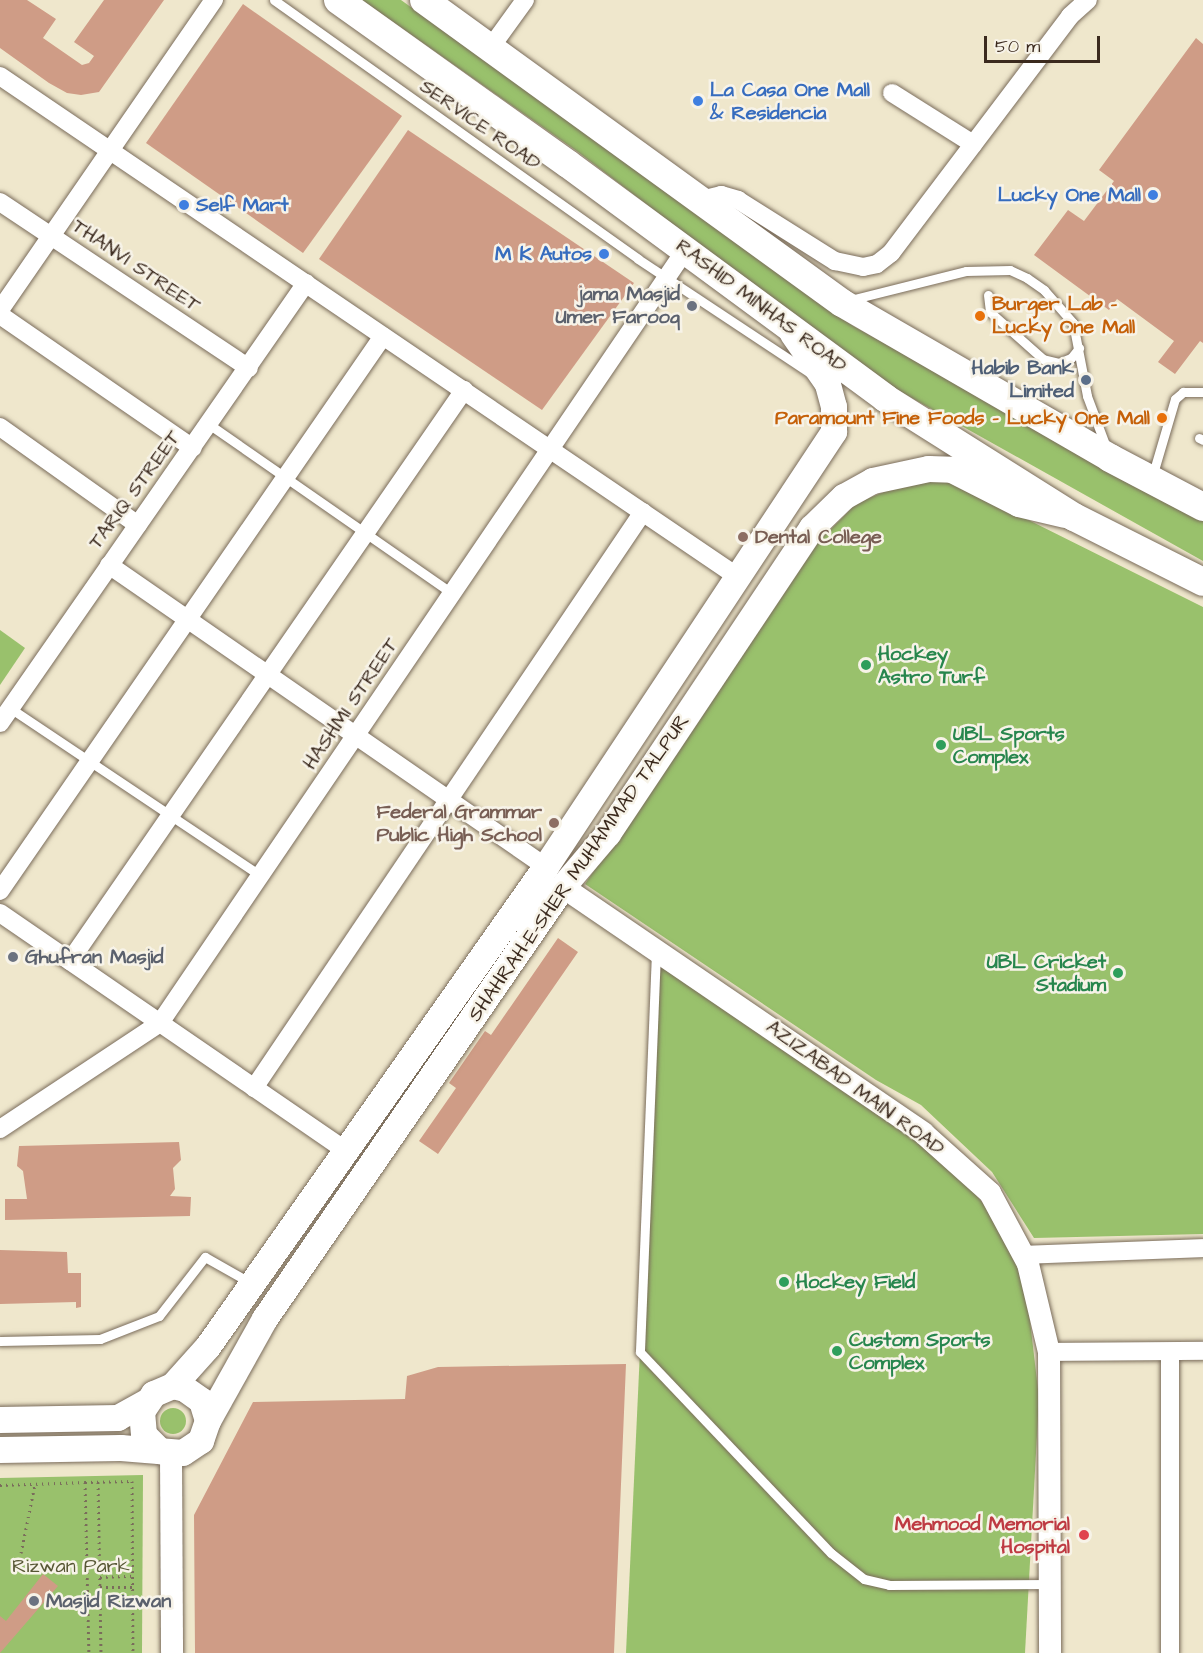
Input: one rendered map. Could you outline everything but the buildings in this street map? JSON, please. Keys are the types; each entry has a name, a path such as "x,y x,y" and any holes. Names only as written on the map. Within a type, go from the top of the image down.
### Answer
{"main road":[{"name":"RASHID MINHAS ROAD","path":"338,0 686,249 885,398 1074,517 1203,582"},
{"path":"424,0 842,303 1110,458 1203,507"},
{"name":"SHAHRAH-E-SHER MUHAMMAD TALPUR","path":"172,1386 192,1368 253,1284 348,1152 546,867 834,432 834,407 828,384 789,327"},
{"name":"SHAHRAH-E-SHER MUHAMMAD TALPUR","path":"208,1421 265,1319 562,887 608,834 812,528 844,497 873,481 905,471 952,470 1019,504 1074,517"},
{"path":"0,1420 118,1418 172,1386 194,1394 202,1401 208,1421 206,1432 193,1448 166,1452 0,1450"},
{"path":"147,1402 141,1424 151,1444 166,1452"}],"street":[{"path":"0,310 214,0"},
{"path":"491,47 525,0"},
{"path":"701,200 721,195 738,200 835,261 863,267 878,264 891,253 1070,16 1088,0"},
{"path":"0,76 738,577"},
{"path":"892,93 973,144"},
{"name":"THANVI STREET","path":"0,202 249,368"},
{"name":"HASHMI STREET","path":"0,1129 159,1023 686,249"},
{"name":"TARIQ STREET","path":"5,715 210,425 306,283"},
{"path":"0,315 193,448"},
{"path":"0,891 383,336"},
{"path":"70,961 464,390"},
{"path":"0,427 138,525"},
{"path":"254,1088 450,801 643,512"},
{"path":"109,565 546,867"},
{"name":"AZIZABAD MAIN ROAD","path":"562,887 923,1133 990,1193 1024,1255 1049,1352 1050,1653"},
{"path":"0,913 348,1152"},
{"path":"1024,1255 1203,1248"},
{"path":"1049,1352 1203,1351"},
{"path":"1170,1352 1170,1653"},
{"path":"166,1452 172,1653"}],"lane":[{"name":"SERVICE ROAD","path":"274,0 666,278 828,384"},
{"path":"842,303 951,273 1010,270 1027,278 1058,305 1073,323 1087,396 1110,458"},
{"path":"988,295 990,312 1043,359 1059,363 1079,348"},
{"path":"1151,480 1175,399 1183,392 1203,392"},
{"path":"210,425 453,594"},
{"path":"5,715 90,761 261,876"},
{"path":"656,950 640,1352 831,1553 864,1579 889,1585 1050,1584"},
{"path":"0,1341 100,1339 159,1316 205,1257 253,1284"}],"path":[{"path":"0,1485 132,1481 133,1653"},
{"path":"85,1482 89,1653"},
{"path":"98,1482 101,1653"},
{"path":"21,1553 35,1484"},
{"path":"100,1577 133,1576"},
{"path":"100,1587 133,1587"}],"green space":[{"path":"362,0 401,0 853,326 1203,518 1203,561 869,374 578,152"},
{"name":"UBL Sports Complex","path":"932,480 950,481 1203,607 1203,1234 1034,1238 992,1172 921,1105 876,1080 585,884 812,548 857,503 896,487"},
{"path":"0,630 25,648 0,685"},
{"name":"Custom Sports Complex","path":"658,962 954,1168 1009,1235 1028,1304 1039,1398 1025,1653 626,1653"},
{"path":"173,1408 182,1412 186,1421 182,1430 173,1434 164,1430 160,1421 164,1412"},
{"name":"Rizwan Park","path":"143,1475 142,1653 0,1653 0,1478"}],"place":[{"name":"La Casa One Mall & Residencia","path":"698,101"},
{"name":"Lucky One Mall","path":"1153,195"},
{"name":"Self Mart","path":"184,205"},
{"name":"M K Autos","path":"604,254"},
{"name":"jama Masjid Umer Farooq","path":"692,306"},
{"name":"Burger Lab - Lucky One Mall","path":"980,316"},
{"name":"Habib Bank Limited","path":"1086,380"},
{"name":"Paramount Fine Foods - Lucky One Mall","path":"1162,418"},
{"name":"Dental College","path":"743,537"},
{"name":"Hockey Astro Turf","path":"866,665"},
{"name":"UBL Sports Complex","path":"941,745"},
{"name":"Federal Grammar Public High School","path":"554,823"},
{"name":"Ghufran Masjid","path":"13,957"},
{"name":"UBL Cricket Stadium","path":"1118,973"},
{"name":"Hockey Field","path":"784,1282"},
{"name":"Custom Sports Complex","path":"837,1351"},
{"name":"Mehmood Memorial Hospital","path":"1084,1535"},
{"name":"Masjid Rizwan","path":"34,1601"}]}
